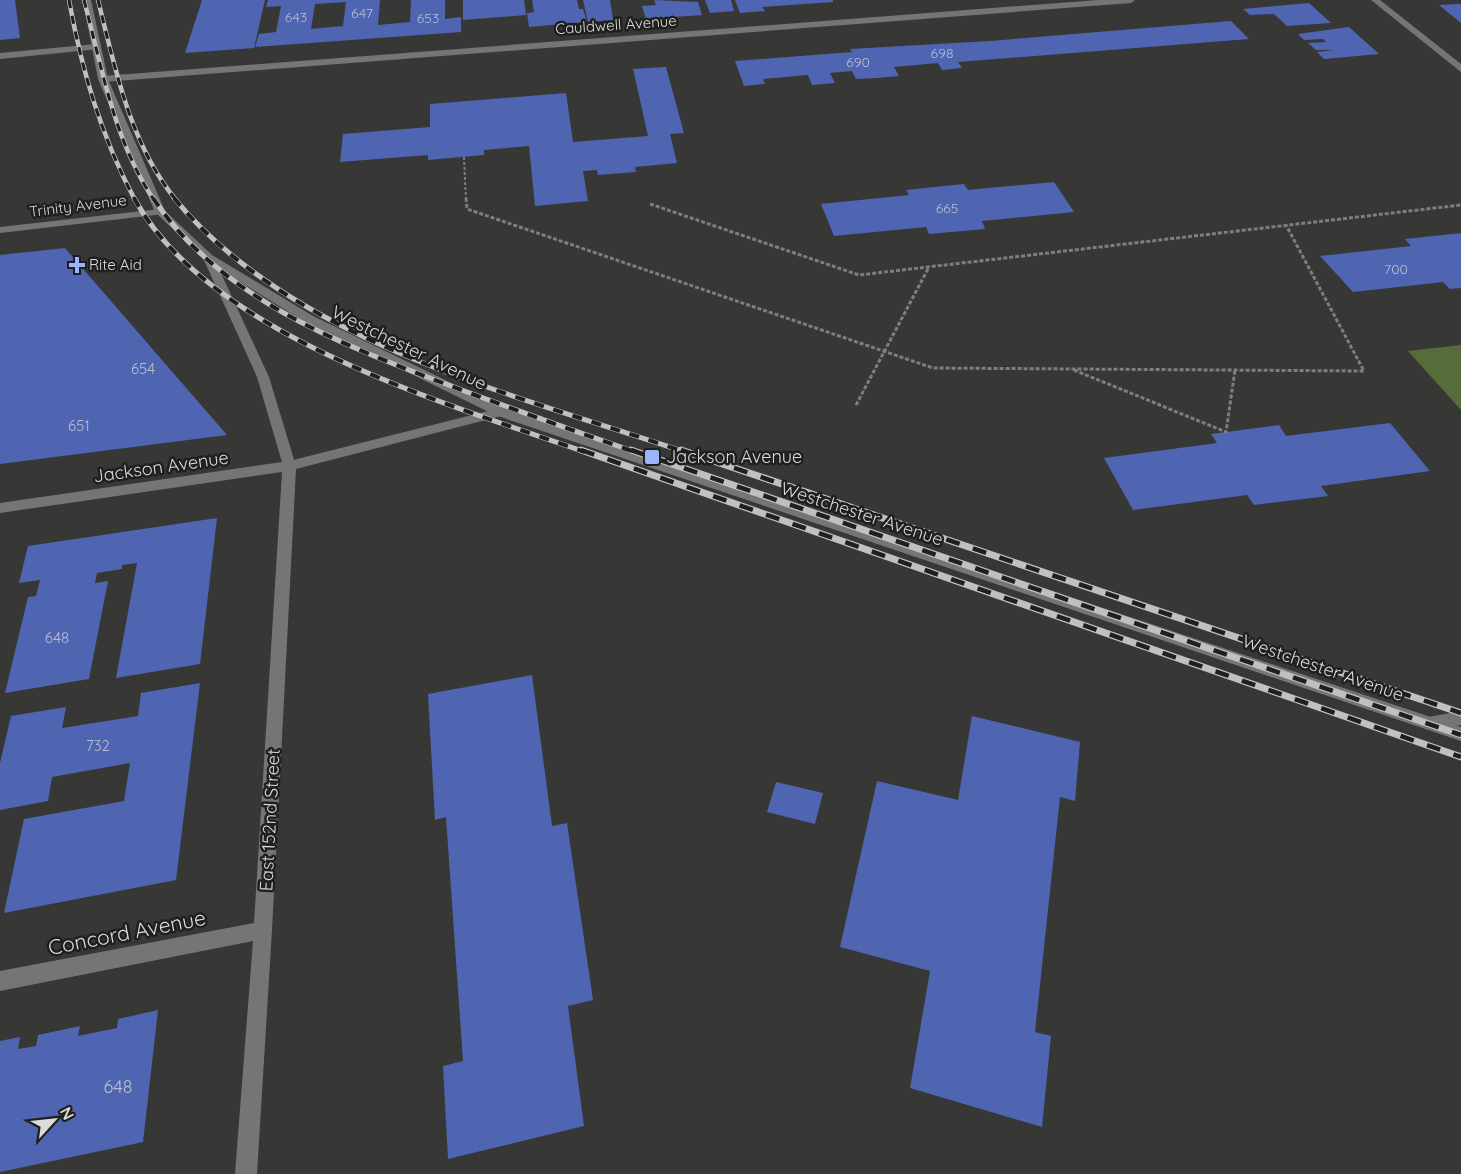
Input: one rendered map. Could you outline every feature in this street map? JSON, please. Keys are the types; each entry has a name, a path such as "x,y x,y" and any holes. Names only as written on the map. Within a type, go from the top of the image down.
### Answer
{"street":[{"name":"Westchester Avenue","path":"87,0 103,79 160,212 208,257 309,319 500,412 1461,734"},
{"name":"Cauldwell Avenue","path":"103,79 1131,0"},
{"path":"1375,0 1461,69"},
{"path":"0,56 96,47"},
{"name":"Trinity Avenue","path":"0,230 160,212"},
{"name":"East 152nd Street","path":"208,257 263,377 289,466 263,930 246,1174"},
{"name":"Jackson Avenue","path":"0,508 289,466 500,412"},
{"path":"1429,723 1461,718"},
{"name":"Concord Avenue","path":"0,981 263,930"}],"path":[{"path":"464,157 466,209 933,368 1364,371 1286,225"},
{"path":"650,204 859,275 1461,205"},
{"path":"856,405 929,267"},
{"path":"1071,369 1227,432 1235,370"}],"green space":[{"path":"1461,345 1461,410 1408,351"}],"building":[{"path":"0,0 15,0 20,38 0,40"},
{"path":"202,0 265,0 254,48 185,53"},
{"path":"268,0 380,0 378,25 410,22 411,0 445,0 445,19 461,17 461,32 255,47 259,34 276,32 281,6 266,7","holes":["346,2 343,26 311,29 315,4"]},
{"path":"463,0 524,0 526,15 463,20"},
{"path":"532,0 577,0 579,9 583,9 587,22 529,27 527,13 534,12"},
{"path":"583,0 610,0 613,20 588,22"},
{"path":"654,0 698,2 702,15 646,19 642,6 656,5"},
{"path":"705,0 731,0 734,11 710,13"},
{"path":"735,0 833,0 833,2 762,7 765,11 740,13"},
{"path":"1309,3 1331,23 1287,26 1274,14 1250,15 1243,9"},
{"path":"1457,4 1461,4 1461,23 1439,5"},
{"path":"1231,21 1249,39 958,62 962,68 942,70 938,63 894,67 899,76 877,78 856,79 852,71 830,73 835,83 812,85 808,75 763,79 765,84 744,86 735,61 852,52 850,49 990,41"},
{"path":"1349,27 1379,54 1324,59 1317,52 1335,50 1316,50 1308,43 1326,42 1323,39 1304,40 1298,34"},
{"path":"666,67 684,133 670,134 677,163 635,167 636,172 598,175 597,170 583,171 588,201 535,206 529,146 484,150 484,155 428,160 428,155 340,162 343,134 430,127 430,104 566,93 573,142 648,136 633,69"},
{"path":"1054,182 1074,212 982,221 985,229 929,234 926,227 834,236 821,204 909,195 906,190 964,184 968,190"},
{"path":"1461,233 1461,288 1450,289 1443,282 1353,292 1320,256 1411,246 1405,239"},
{"path":"65,248 227,435 0,464 0,255"},
{"path":"1390,423 1430,471 1321,486 1328,496 1254,505 1247,495 1133,510 1104,458 1217,443 1211,434 1279,425 1286,436"},
{"path":"217,518 200,664 116,678 137,563 122,565 122,569 97,573 95,583 108,581 89,679 5,693 28,597 36,596 40,580 19,583 28,546"},
{"path":"532,675 552,826 567,823 593,1000 568,1006 584,1126 448,1159 443,1066 463,1061 446,817 435,820 428,694"},
{"path":"200,683 176,880 4,913 24,819 124,801 130,763 52,777 48,801 0,810 0,763 11,716 66,707 62,728 138,716 141,693"},
{"path":"972,716 1080,742 1075,801 1060,797 1035,1032 1051,1036 1042,1127 910,1088 930,971 840,947 877,781 958,800"},
{"path":"776,782 823,793 815,824 767,812"},
{"path":"158,1010 143,1142 0,1172 0,1041 20,1037 18,1049 36,1046 38,1035 80,1026 78,1036 117,1028 118,1019"}],"railway":[{"path":"69,0 94,103 112,152 134,198"},
{"path":"84,0 119,129 140,177 154,200"},
{"path":"98,0 118,78 136,130 160,178 176,200"},
{"path":"134,198 169,247 216,289 273,326 335,358 401,386 585,452"},
{"path":"153,198 180,232 211,263 245,289 322,333 403,368 635,452"},
{"path":"174,198 223,248 280,290 343,327 410,358 480,385 685,452"},
{"path":"581,450 1461,757"},
{"path":"631,450 1461,735"},
{"path":"681,450 1461,713"}],"place":[{"name":"Rite Aid","path":"77,265"},
{"name":"Jackson Avenue","path":"652,457"}]}
